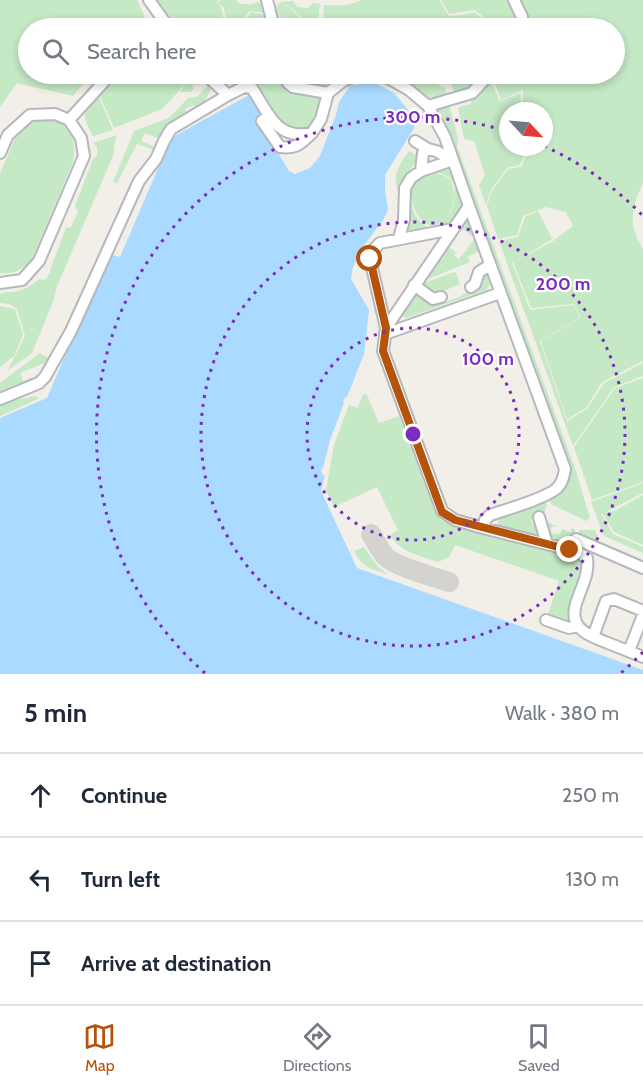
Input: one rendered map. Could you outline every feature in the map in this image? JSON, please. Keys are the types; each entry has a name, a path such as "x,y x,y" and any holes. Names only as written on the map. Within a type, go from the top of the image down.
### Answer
{"street":[{"path":"149,0 161,18"},
{"path":"267,0 272,18"},
{"path":"514,0 522,18"},
{"path":"69,120 102,84"},
{"path":"216,84 228,95"},
{"path":"289,84 293,87 327,93"},
{"path":"269,115 262,121 280,147 290,148 300,145 321,119 327,93 339,84"},
{"path":"398,84 428,106 445,137 564,469 563,480 558,488 549,494 490,515 485,520 483,528"},
{"path":"428,106 472,93 480,84"},
{"path":"0,399 39,383 45,377 71,332 139,181 156,159 171,129 243,87 252,88 272,120 286,133 300,136 312,133"},
{"path":"0,153 8,135 30,115 55,114 69,120 81,138 84,156 39,261 22,280 0,283"},
{"path":"415,141 453,160"},
{"path":"421,171 421,159 423,153 428,149"},
{"path":"399,238 404,220 405,188 411,178 421,171 453,160"},
{"path":"385,331 469,206"},
{"path":"453,229 380,243 373,250 370,259 385,331 383,351 442,512 455,520 568,549 587,558 588,570 574,606 573,614 578,626 586,634 643,657"},
{"path":"471,287 475,284 479,272 490,265"},
{"path":"414,285 433,299 441,297"},
{"path":"385,331 500,293"},
{"path":"539,517 547,544"},
{"path":"568,549 574,543 576,535 643,568"},
{"path":"593,637 606,601 614,599 643,613 629,651"},
{"path":"546,620 569,628 578,626"}],"green space":[{"path":"0,0 137,0 145,18 18,18 18,83 0,107"},
{"path":"155,0 218,0 223,18 168,18"},
{"path":"220,0 236,0 240,4 257,2 262,4 264,13 250,11 245,18 226,18 224,8 218,3"},
{"path":"362,0 439,0 449,16 474,12 482,18 323,18 324,5 353,3"},
{"path":"441,0 643,0 643,183 636,200 633,224 643,249 643,361 602,382 586,408 567,419 541,341 581,318 574,304 531,308 512,263 530,310 574,305 580,318 540,341 567,421 587,409 604,383 643,363 643,376 614,387 573,446 499,241 518,237 525,217 538,211 552,239 520,259 553,241 573,226 566,212 546,207 523,216 517,235 498,239 487,206 492,191 508,169 521,167 526,156 553,156 553,102 522,102 523,90 501,100 495,84 625,84 625,18 485,18 475,10 449,14"},
{"path":"293,1 297,7 308,8 313,3 320,4 319,18 302,18 283,4 301,18 280,18 280,10 279,18 276,18 276,6 282,2"},
{"path":"251,12 264,15 265,18 246,18"},
{"path":"21,84 83,84 73,96"},
{"path":"108,84 185,84 162,109 114,128 99,94"},
{"path":"186,84 194,84 192,87 194,89 190,92 180,92"},
{"path":"209,84 213,85 203,105 196,110 193,105 185,109 187,115 160,139 145,133 141,141 157,148 155,150 137,144 117,183 113,182 134,131 169,118 188,98 197,97"},
{"path":"255,84 294,84 321,100 321,108 310,128 293,132 275,118"},
{"path":"302,84 326,84 323,89"},
{"path":"403,84 436,84 445,88 447,96 426,98"},
{"path":"451,84 473,84 470,87 454,93"},
{"path":"486,84 492,84 500,101 521,93 520,102 499,102 499,156 524,156 520,165 507,168 491,190 486,205 479,185 485,175 474,141 464,139 458,108 470,105 474,96"},
{"path":"98,95 113,130 93,136 86,123 85,114"},
{"path":"449,105 458,138 457,146 575,468 590,518 586,521 551,504 549,499 559,492 569,480 569,463 453,150 437,114 440,109"},
{"path":"40,119 57,122 68,131 74,144 73,162 32,259 18,270 0,273 0,173 17,134 28,123"},
{"path":"117,135 113,156 56,289 32,353 8,370 25,336 17,309 9,304 0,303 0,294 22,290 39,279 45,280 50,273 66,228 71,227 78,212 75,206 93,159 97,156 97,147 93,143"},
{"path":"409,151 420,157 406,178 402,203 396,176 397,170"},
{"path":"444,167 452,173 464,203 454,220 436,227 451,212 454,203 455,186 449,177 435,171"},
{"path":"434,172 451,181 454,198 449,213 433,227 422,220 415,210 411,190 412,183"},
{"path":"409,193 417,218 430,228 406,231"},
{"path":"466,219 468,220 481,251 468,256 470,262 428,279 426,277 447,246 456,252 454,256 459,259 475,238 459,227"},
{"path":"454,272 460,284 434,295 424,288 422,283 424,280 427,282"},
{"path":"488,272 490,281 486,290 406,318 402,315 402,311 416,293 435,303 446,302 466,293 481,276"},
{"path":"0,306 15,309 23,335 14,356 0,367"},
{"path":"40,353 50,359 49,361 20,373 23,381 38,375 36,379 0,396 0,383"},
{"path":"643,378 643,482 592,500 574,447 615,388"},
{"path":"363,394 367,395 379,423 399,416 435,512 440,519 455,526 568,553 582,559 584,565 571,619 563,623 547,617 559,581 455,545 449,557 438,562 399,546 390,535 398,530 377,487 334,507 326,490 334,445 349,405 358,408"},
{"path":"37,396 38,399 0,416 0,404"},
{"path":"643,483 643,493 604,513 614,511 643,495 643,545 614,532 601,514 613,534 643,547 643,553 604,536 591,502"},
{"path":"545,501 547,505 544,513 531,520 532,523 537,522 540,532 536,536 504,529 498,524 499,517"},
{"path":"546,517 545,521 558,527 552,526 550,533 560,534 562,529 570,532 572,528 575,530 570,543 548,539 544,518"},
{"path":"579,530 595,530 599,541 643,560 643,565 579,536"},
{"path":"364,547 378,567 389,575 368,567 361,561 354,551"}],"water":[{"path":"377,84 394,93 415,118 414,128 385,175 388,210 362,248 353,267 351,279 369,310 364,354 343,402 321,470 323,476 325,475 321,491 357,568 643,670 643,674 0,674 0,418 47,398 109,254 120,257 171,138 249,95 264,118 259,121 289,171 295,174 310,168 320,156 339,102 350,86"}],"taxiway":[{"path":"371,534 387,558 416,572 449,582"}],"route":[{"path":"370,259 386,328 383,351 442,512 455,520 570,550"}]}
